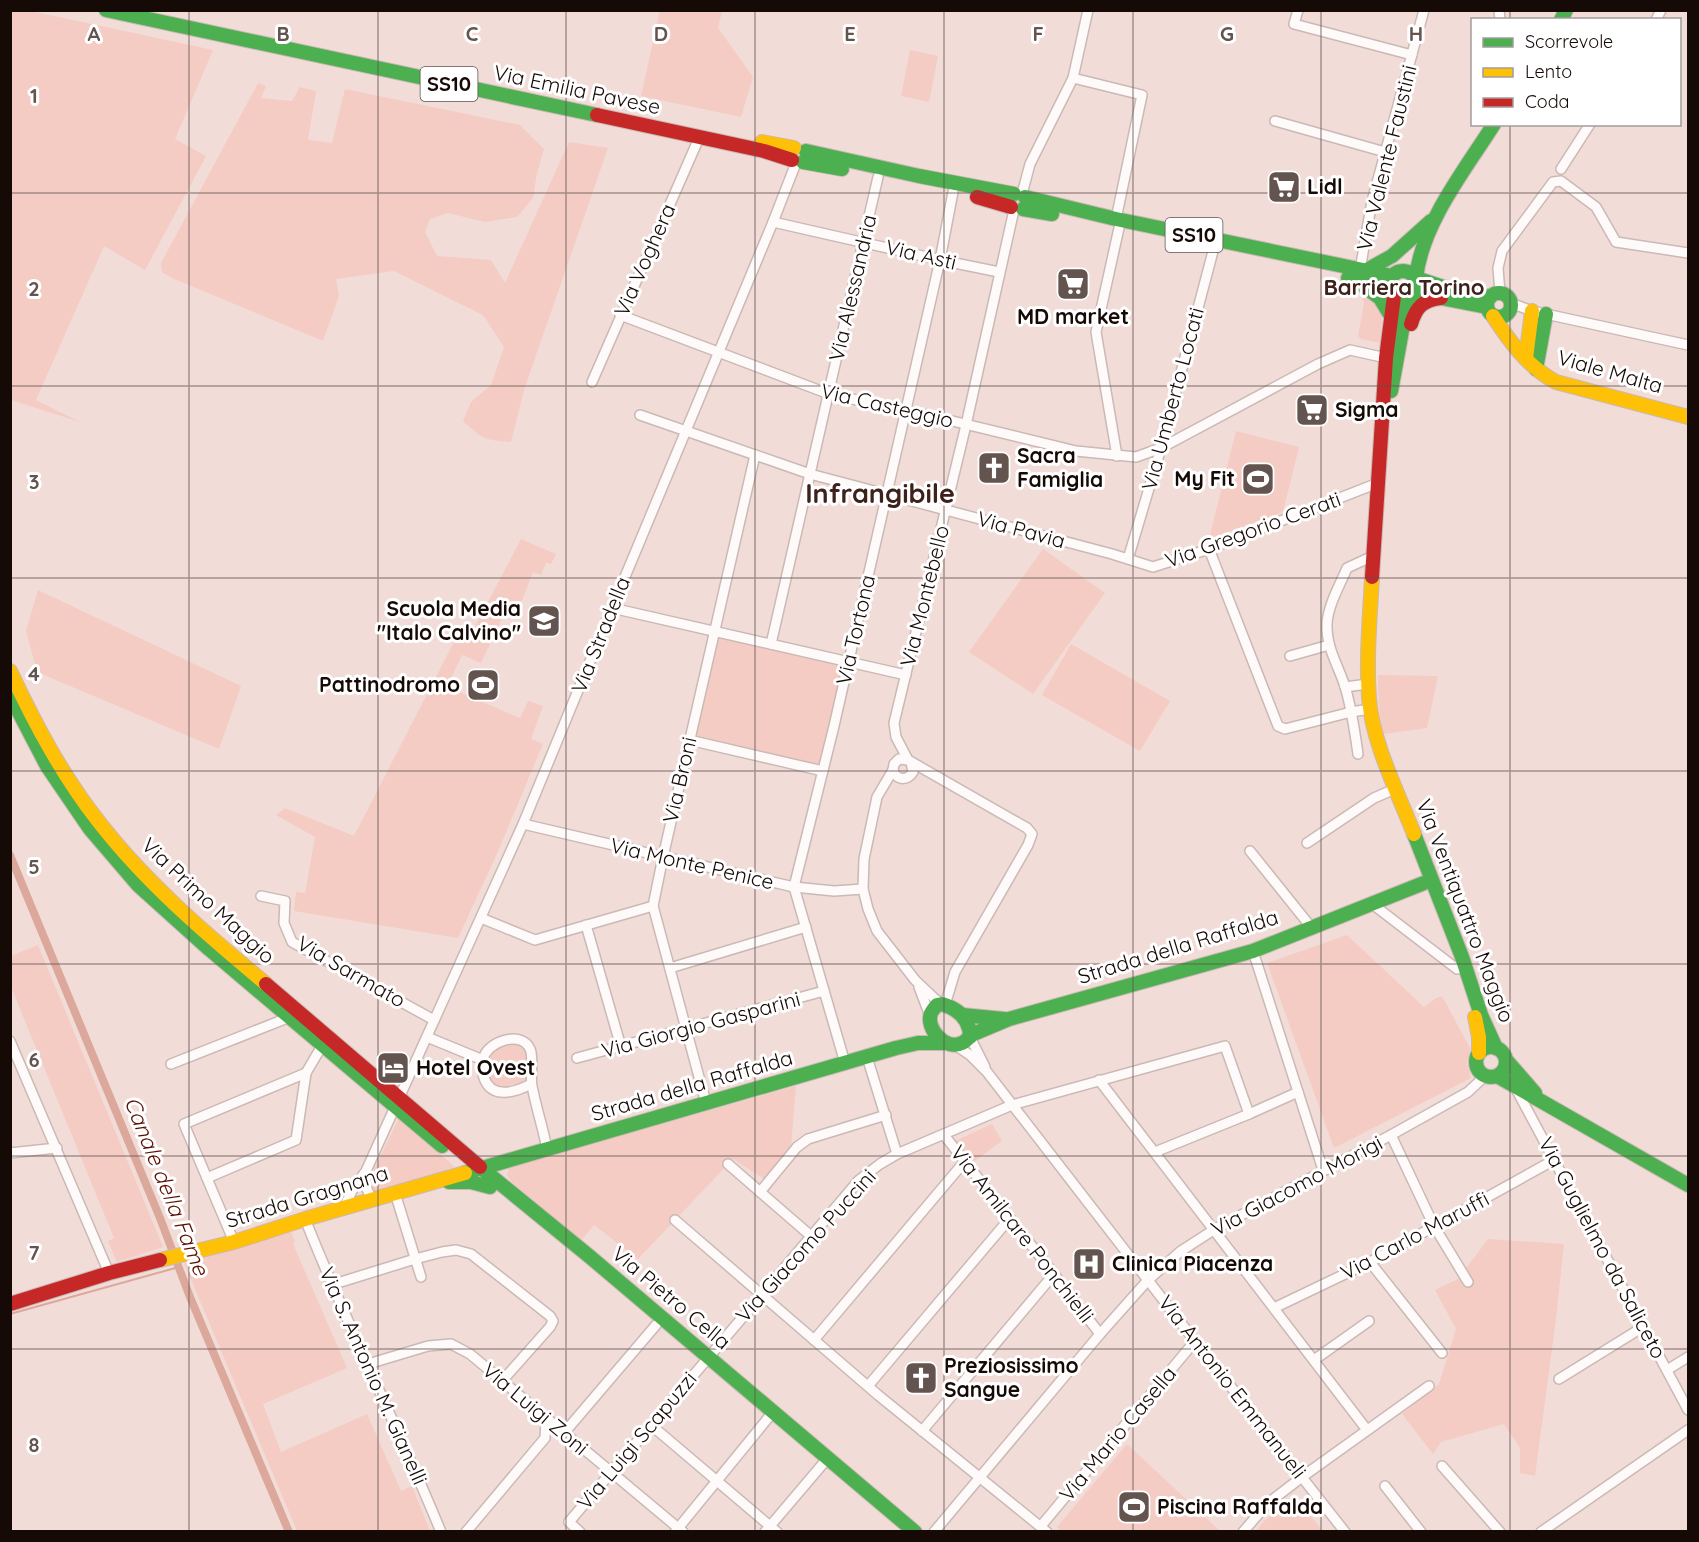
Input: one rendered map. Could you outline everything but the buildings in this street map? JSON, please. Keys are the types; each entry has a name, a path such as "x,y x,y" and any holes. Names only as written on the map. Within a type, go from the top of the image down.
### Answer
{"main road":[{"name":"Via Emilia Pavese","path":"106,10 699,138 798,157 919,176 1018,202 1049,213 1117,223 1359,273 1392,283"},
{"name":"Via Emilia Pavese","path":"153,10 878,177 1018,202"},
{"path":"1416,278 1493,303 1501,317 1510,309 1507,296 1493,303 1412,296 1417,285 1416,278 1415,270 1418,257 1438,213 1493,126"},
{"path":"1391,316 1383,301 1359,273 1390,259 1438,213"},
{"path":"1392,283 1424,227"},
{"name":"SS10","path":"1412,296 1401,299 1392,283 1406,271 1416,278"},
{"name":"Via Ventiquattro Maggio","path":"1392,283 1373,556 1368,684 1362,710 1377,738 1424,883 1460,964 1479,1037 1476,1065 1481,1074 1515,1087 1689,1185"},
{"name":"Via Ventiquattro Maggio","path":"1382,428 1412,296"},
{"path":"1394,381 1416,310 1425,301 1441,298"},
{"name":"Viale Malta","path":"1493,303 1510,340 1546,377 1556,382 1689,417"},
{"name":"Viale Malta","path":"1510,309 1526,358"},
{"path":"1526,358 1539,313"},
{"path":"1536,369 1539,313"},
{"name":"Via Primo Maggio","path":"10,671 57,762 98,821 147,878 397,1102"},
{"name":"Via Primo Maggio","path":"10,695 47,766 90,829 138,885 290,1017 397,1102"},
{"name":"Via Ventiquattro Maggio","path":"1393,789 1486,1028 1496,1048 1503,1053 1526,1084 1552,1108"},
{"name":"Strada della Raffalda","path":"477,1170 918,1043 963,1044 970,1036 1009,1018 1253,951 1424,883"},
{"path":"918,1043 931,1021 933,1008 937,1005 952,1008 968,1023 971,1029 970,1036"},
{"name":"Strada della Raffalda","path":"952,1008 993,1019 1009,1018"},
{"path":"931,1021 936,1034 951,1044"},
{"name":"Via Ventiquattro Maggio","path":"1479,1053 1486,1048 1496,1048"},
{"path":"1491,1076 1504,1071 1507,1061"},
{"name":"Via Pietro Cella","path":"397,1102 656,1325 705,1360"},
{"path":"428,1184 471,1182 497,1187 508,1161"},
{"name":"Strada Gragnana","path":"10,1304 109,1274 234,1242 477,1170"},
{"name":"Via Pietro Cella","path":"497,1187 825,1462 915,1532"},
{"name":"Via Pietro Cella","path":"825,1462 901,1532"}],"street":[{"name":"Via Montebello","path":"894,766 896,737 894,723 946,510 999,272 1029,164 1073,78 1088,10"},
{"path":"1298,10 1294,24 1412,55"},
{"name":"Via Valente Faustini","path":"1359,273 1372,201 1424,10"},
{"path":"1073,78 1142,95 1096,332 1117,456"},
{"path":"1275,121 1385,153"},
{"path":"1561,169 1589,126"},
{"name":"Via Voghera","path":"592,382 699,138"},
{"name":"Via Stradella","path":"343,1209 354,1187 366,1171 523,824 798,157"},
{"name":"Via Alessandria","path":"771,644 878,177"},
{"path":"1493,303 1498,262 1502,251 1553,182 1561,181 1596,207 1616,242 1689,253"},
{"name":"Via Tortona","path":"794,887 823,771 940,260 953,192"},
{"name":"Via Asti","path":"773,222 999,272"},
{"name":"Via Umberto Locati","path":"1128,559 1161,448 1215,245"},
{"path":"1510,309 1689,345"},
{"name":"Via Casteggio","path":"620,315 829,394 1076,451 1117,456 1136,457 1161,448 1318,364 1350,350 1386,358"},
{"name":"Via Pavia","path":"640,414 810,474 1128,559"},
{"name":"Via Broni","path":"706,1103 653,906 755,455"},
{"name":"Via Gregorio Cerati","path":"1128,559 1153,567 1209,549 1378,483"},
{"path":"1209,549 1278,726 1285,729 1362,710"},
{"name":"Via Ventiquattro Maggio","path":"1358,754 1362,710 1345,687 1336,667 1329,645 1327,623 1347,568 1373,556"},
{"path":"612,608 906,675"},
{"path":"1290,656 1329,645"},
{"path":"1345,687 1368,684"},
{"path":"896,737 913,768 911,775"},
{"path":"689,740 823,771"},
{"path":"902,759 1027,828 1032,834 1028,845 955,972 950,988 952,1008 933,998 915,980 877,931 863,889 864,859 877,797 894,766 902,759"},
{"path":"894,766 896,776 901,779"},
{"path":"882,787 911,775 929,773"},
{"name":"Via Ventiquattro Maggio","path":"1307,843 1374,798 1393,789"},
{"name":"Via Monte Penice","path":"523,824 794,887 834,891 863,889"},
{"path":"1250,851 1311,927"},
{"path":"794,887 845,1063"},
{"name":"Via Sarmato","path":"261,896 285,901 284,923 291,942 434,1020"},
{"name":"Via Ventiquattro Maggio","path":"1371,903 1460,964"},
{"path":"481,918 535,940 653,906"},
{"path":"586,925 621,1047"},
{"path":"670,968 806,927"},
{"path":"1253,951 1323,1170"},
{"path":"915,980 923,995 931,1021"},
{"name":"Via Giorgio Gasparini","path":"577,1058 824,991"},
{"path":"171,1064 290,1017"},
{"name":"Via Antonio Emmanueli","path":"970,1036 987,1072"},
{"path":"427,1037 483,1060"},
{"path":"531,1084 507,1093 493,1091 486,1084 482,1070 485,1052 490,1046 504,1040 522,1041 527,1044 531,1051 531,1084 547,1149"},
{"path":"10,1041 109,1274"},
{"path":"207,1178 296,1140 306,1073 323,1044"},
{"name":"Via Antonio Emmanueli","path":"951,1044 970,1055 987,1072 1194,1341 1345,1532"},
{"name":"Via Giacomo Puccini","path":"705,1360 859,1180 897,1154 1012,1105 1225,1046 1249,1114"},
{"path":"867,1057 897,1154"},
{"path":"234,1242 184,1124 306,1073"},
{"name":"Via Giacomo Morigi","path":"934,1532 1100,1334 1149,1280 1181,1251 1215,1229 1391,1136 1468,1092 1491,1076"},
{"path":"1100,1080 1367,1430"},
{"name":"Via Guglielmo da Saliceto","path":"1515,1087 1689,1410"},
{"path":"1155,1152 1298,1092"},
{"path":"759,1192 797,1147 808,1139 886,1114"},
{"name":"Via Amilcare Ponchielli","path":"944,1135 1100,1334"},
{"path":"1391,1136 1434,1226 1468,1282"},
{"path":"10,1153 57,1148"},
{"name":"Via Carlo Maruffi","path":"1274,1308 1370,1262 1554,1160"},
{"path":"814,1340 965,1161"},
{"path":"728,1164 812,1236"},
{"path":"366,1171 364,1185 372,1200"},
{"path":"395,1193 421,1277"},
{"path":"868,1386 1010,1218"},
{"name":"Via S. Antonio M. Gianelli","path":"304,1220 441,1532"},
{"path":"675,1220 868,1386 1044,1529"},
{"path":"331,1285 415,1259 456,1250 471,1254 550,1316 553,1321 502,1382"},
{"path":"1370,1262 1442,1353"},
{"path":"922,1431 1054,1274"},
{"path":"1314,1360 1369,1322"},
{"path":"564,1433 656,1325"},
{"path":"1559,1379 1643,1327"},
{"name":"Via Mario Casella","path":"1044,1529 1194,1341"},
{"name":"Via Luigi Zoni","path":"368,1364 428,1346 451,1344 470,1354 679,1530"},
{"path":"1667,1370 1689,1357"},
{"name":"Via Luigi Scapuzzi","path":"580,1532 569,1522 705,1360"},
{"path":"1243,1532 1267,1504 1429,1386"},
{"path":"679,1530 770,1416"},
{"path":"466,1532 545,1438 546,1419"},
{"path":"651,1425 771,1529 825,1462"},
{"path":"1541,1532 1689,1430"},
{"path":"1442,1466 1500,1532"},
{"path":"1385,1486 1421,1532"}],"shaded area":[{"path":"660,10 722,11 718,28 753,77 741,117 641,96"},
{"path":"10,11 31,11 213,50 175,139 206,156 145,270 104,246 36,400 80,422 11,400"},
{"path":"910,50 938,56 929,102 901,96"},
{"path":"258,83 266,86 261,98 292,101 300,87 316,91 308,140 332,143 345,89 520,125 544,149 533,198 517,217 485,222 448,213 430,219 425,232 437,256 491,260 505,283 569,142 608,148 524,390 511,442 484,438 463,421 471,402 491,385 504,347 483,315 394,271 336,279 339,296 323,341 162,272 161,263"},
{"path":"1363,295 1371,298 1383,309 1380,343 1361,339 1358,336 1364,303"},
{"name":"My Fit","path":"1236,431 1299,447 1283,512 1209,539"},
{"path":"521,539 556,554 551,564 546,563 541,575 533,572 519,608 509,604 481,663 462,655 447,687 520,718 528,701 543,706 531,739 543,744 496,856 458,938 294,911 296,892 305,893 315,837 276,815 285,808 354,836 459,632 470,636"},
{"path":"1043,549 1105,593 1033,694 969,652"},
{"path":"38,590 241,686 219,749 37,672 26,631"},
{"path":"717,635 844,664 821,766 693,737"},
{"path":"1071,644 1170,701 1140,751 1042,695"},
{"path":"1378,675 1438,676 1427,728 1384,734 1379,712"},
{"path":"1347,935 1424,1007 1442,996 1471,1050 1467,1063 1471,1078 1334,1148 1267,963"},
{"path":"38,945 163,1247 117,1262 108,1241 114,1238 11,987 11,956"},
{"path":"515,1044 522,1046 527,1052 526,1079 519,1085 511,1084 505,1088 499,1088 490,1080 486,1065 491,1055 498,1049"},
{"path":"796,1086 791,1147 764,1179 733,1159 638,1259 594,1225 581,1241 512,1182 507,1175 509,1168 514,1166"},
{"path":"399,1118 455,1167 376,1193 370,1189 368,1182"},
{"path":"992,1124 1002,1141 973,1162 955,1141"},
{"path":"291,1232 295,1242 293,1244 347,1368 263,1404 281,1452 367,1414 401,1491 412,1486 430,1531 297,1531 184,1263"},
{"path":"1488,1239 1564,1244 1535,1476 1520,1473 1520,1448 1504,1424 1441,1442 1433,1454 1402,1414 1439,1384 1456,1329 1435,1290 1458,1279"},
{"name":"Piscina Raffalda","path":"1127,1444 1220,1531 1062,1532 1057,1527"},
{"path":"1295,1497 1323,1531 1256,1531 1263,1522"}],"waterway":[{"name":"Canale della Fame","path":"10,855 160,1218 190,1297 289,1532"},
{"path":"10,1314 179,1267"}],"traffic: fast":[{"path":"106,10 597,115"},
{"path":"1562,18 1566,10"},
{"path":"1416,278 1420,257 1436,217 1458,178 1493,126"},
{"path":"806,151 1014,194"},
{"path":"803,162 842,169"},
{"path":"1025,197 1116,219 1392,276"},
{"path":"1023,209 1052,214"},
{"path":"1365,271 1392,256 1431,221"},
{"path":"1403,271 1413,275 1417,285 1413,295 1403,299 1393,295 1389,285 1393,275 1403,271"},
{"path":"1348,278 1389,288"},
{"path":"1416,278 1443,287 1490,297"},
{"path":"1362,285 1380,298 1391,316"},
{"path":"1415,293 1487,307"},
{"path":"1499,293 1508,296 1511,305 1508,314 1499,317 1490,314 1487,305 1490,296 1499,293"},
{"path":"1391,391 1408,298"},
{"path":"1536,369 1546,314"},
{"path":"10,695 47,766 90,829 138,885 209,949 442,1146"},
{"path":"1414,834 1462,957 1481,1015 1496,1048"},
{"path":"971,1035 1009,1019 1253,951 1424,883"},
{"path":"942,1004 958,1012 968,1025 970,1037 963,1043 950,1044 934,1032 931,1026 931,1013 937,1005 942,1004"},
{"path":"962,1015 1004,1019"},
{"path":"465,1173 896,1048 918,1043 946,1043"},
{"path":"1491,1047 1502,1051 1506,1062 1502,1073 1491,1077 1480,1073 1476,1062 1480,1051 1491,1047"},
{"path":"1507,1061 1535,1093"},
{"path":"1497,1076 1688,1185"},
{"path":"480,1167 589,1256 915,1532"},
{"path":"449,1182 471,1182 490,1187"}],"traffic: slow":[{"path":"762,142 794,148"},
{"path":"1526,358 1532,311"},
{"path":"1493,316 1528,361 1556,382 1688,417"},
{"path":"1372,577 1368,668 1371,715 1380,750 1414,834"},
{"path":"10,671 39,730 98,821 156,887 266,984"},
{"path":"1475,1017 1479,1053"},
{"path":"160,1260 234,1242 465,1173"}],"traffic: jam":[{"path":"597,115 764,151 792,160"},
{"path":"977,197 1011,207"},
{"path":"1372,577 1386,358 1394,296"},
{"path":"1411,324 1421,305 1441,298"},
{"path":"266,984 480,1167"},
{"path":"10,1304 109,1273 160,1260"}],"place":[{"name":"Lidl","path":"1284,187"},
{"name":"MD market","path":"1073,284"},
{"name":"Sigma","path":"1312,410"},
{"name":"Sacra Famiglia","path":"994,468"},
{"name":"My Fit","path":"1258,479"},
{"name":"Scuola Media \"Italo Calvino\"","path":"544,621"},
{"name":"Pattinodromo","path":"483,685"},
{"name":"Hotel Ovest","path":"393,1068"},
{"name":"Clinica Piacenza","path":"1089,1264"},
{"name":"Preziosissimo Sangue","path":"921,1378"},
{"name":"Piscina Raffalda","path":"1134,1507"}],"district":[{"name":"Barriera Torino","path":"1404,287"},
{"name":"Infrangibile","path":"880,494"}]}
